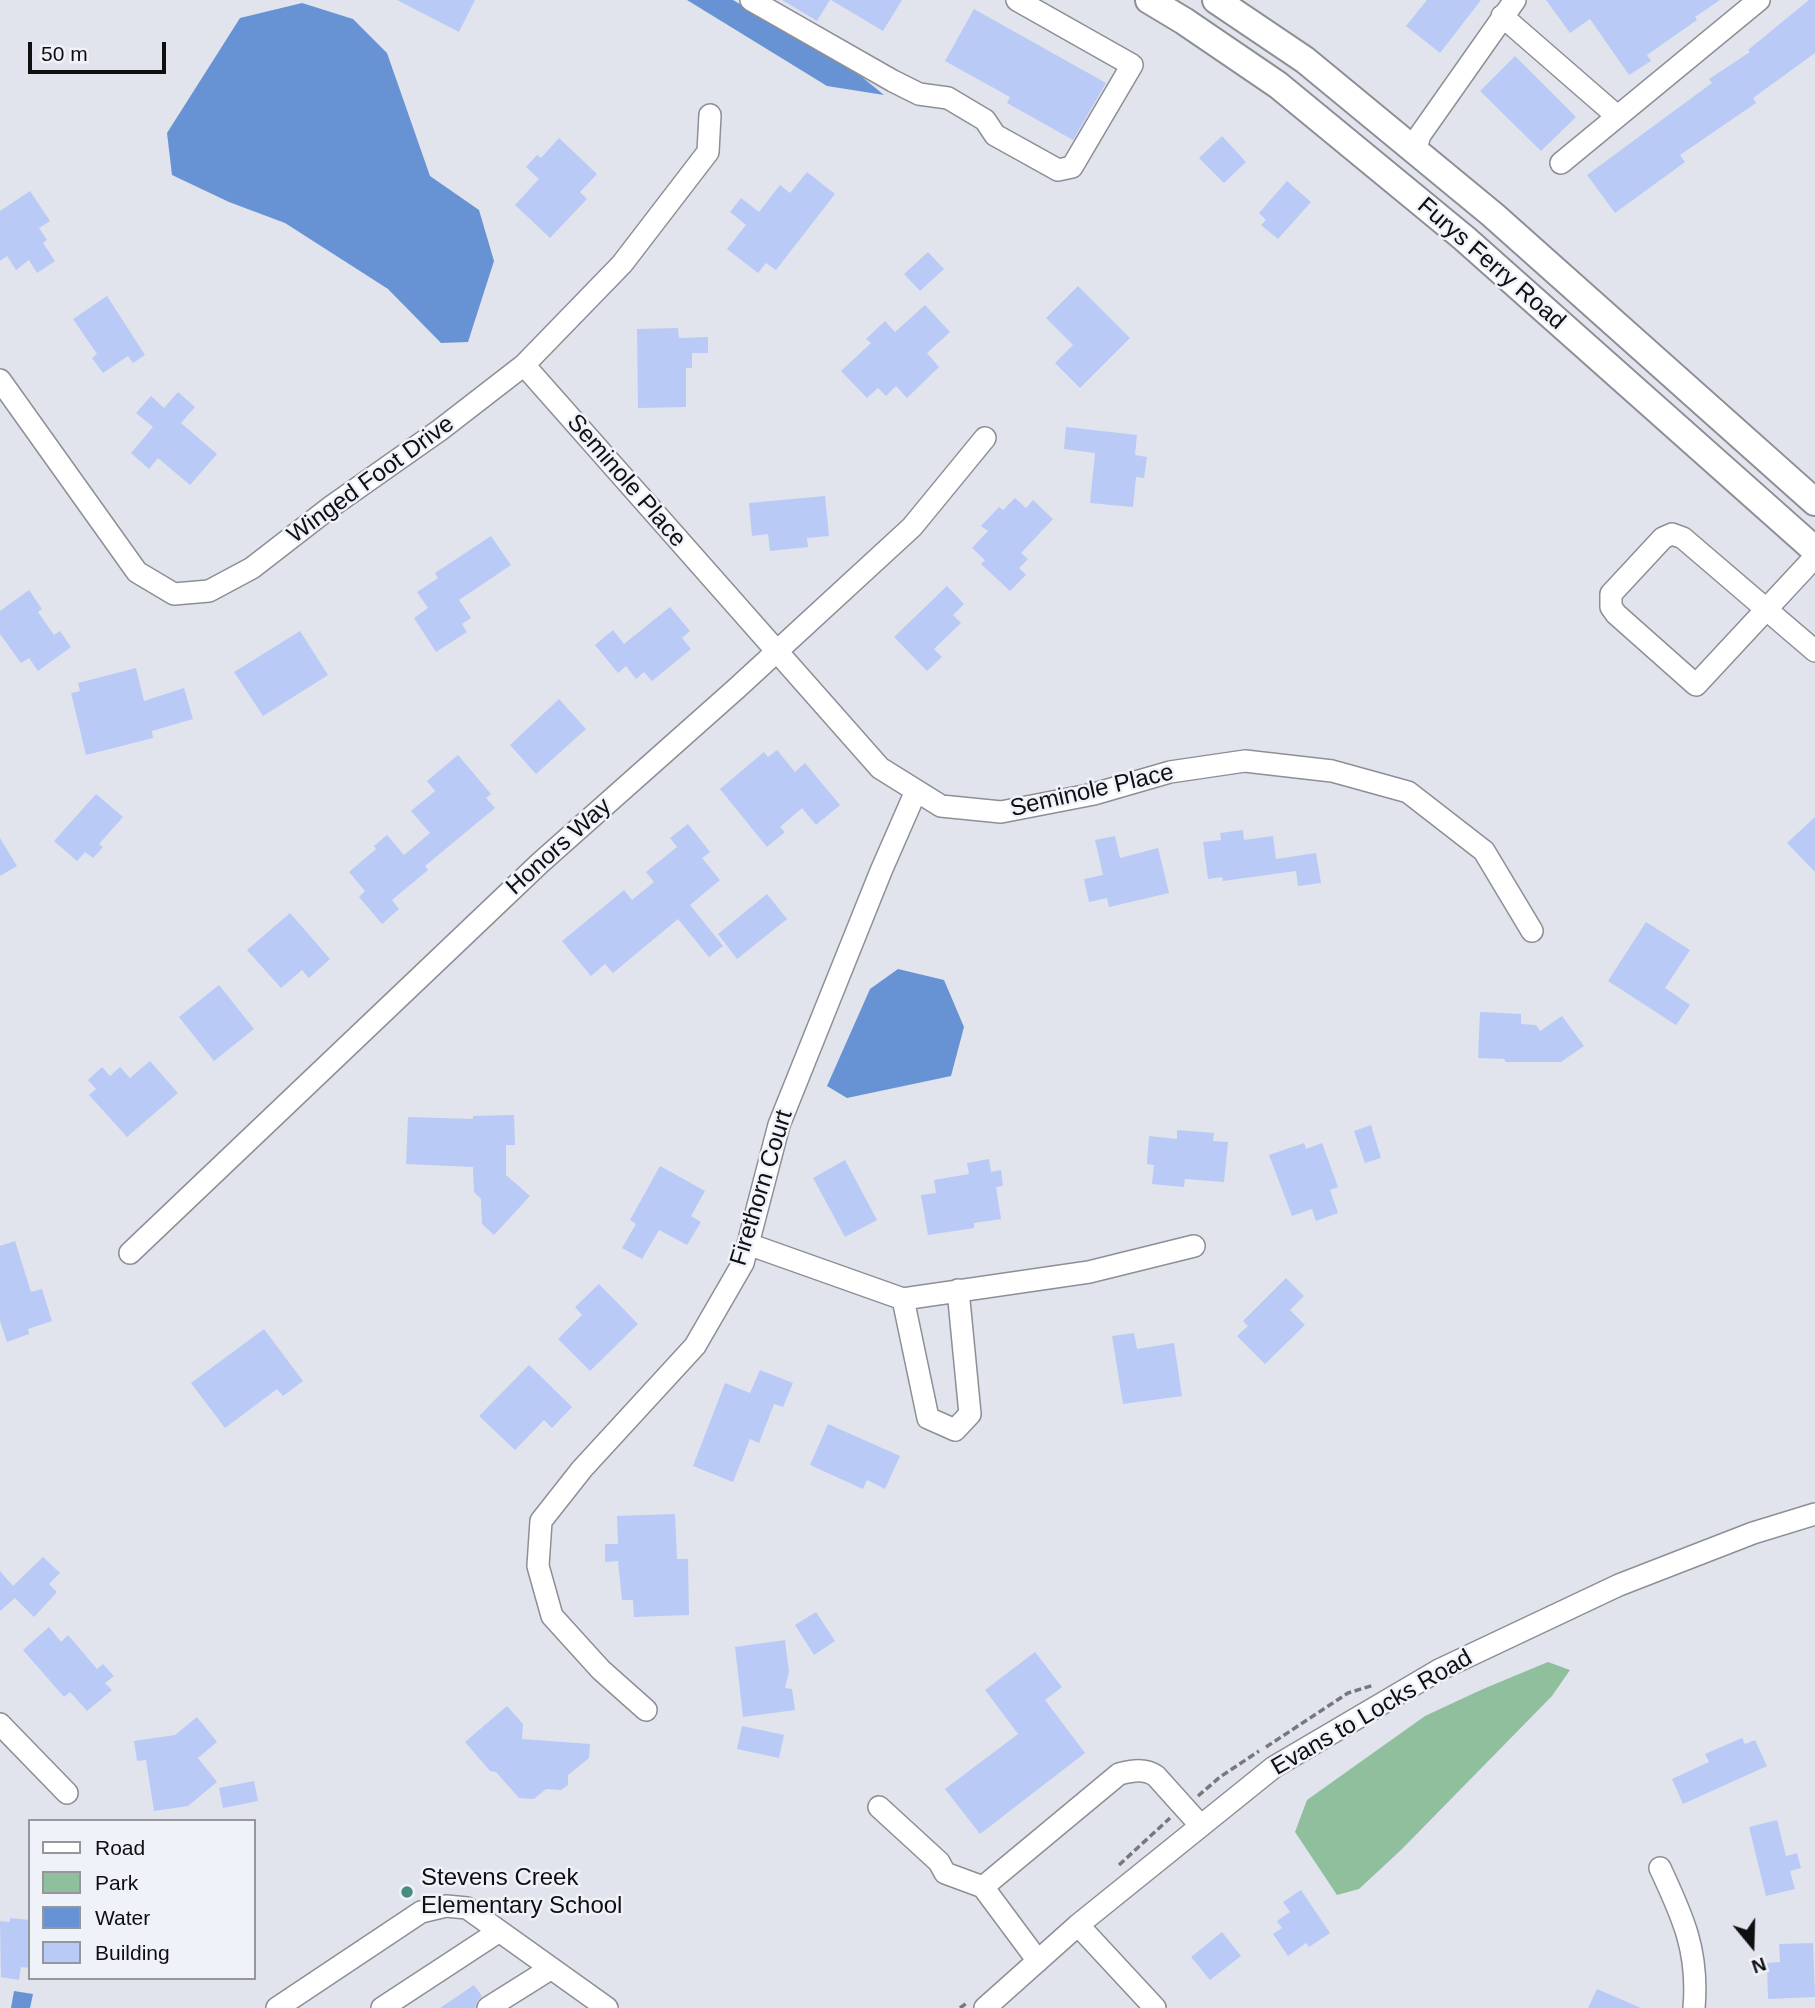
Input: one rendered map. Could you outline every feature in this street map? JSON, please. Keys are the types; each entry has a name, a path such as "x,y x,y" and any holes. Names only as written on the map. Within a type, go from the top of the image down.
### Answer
{"main road":[{"name":"Furys Ferry Road","path":"1149,0 1278,85 1423,204 1815,551"},
{"name":"Furys Ferry Road","path":"1216,0 1305,60 1493,215 1815,502"}],"street":[{"path":"751,0 893,81 919,94 948,99 985,120 995,135 1058,170 1072,167 1132,65 1017,0"},
{"path":"1561,163 1759,0"},
{"path":"1415,151 1420,135 1509,8 1617,116"},
{"name":"Winged Foot Drive","path":"0,380 137,572 174,594 209,591 252,568 524,365 622,264 708,152 710,116"},
{"name":"Seminole Place","path":"524,365 880,768 941,806 1001,812 1094,794 1170,772 1245,761 1332,771 1408,792 1484,851 1532,931"},
{"name":"Honors Way","path":"130,1253 540,863 776,653 912,527 985,438"},
{"path":"1815,557 1768,608 1696,685 1616,614 1610,600 1611,594 1663,538 1672,534 1683,538 1768,608 1815,651"},
{"name":"Firethorn Court","path":"646,1710 601,1670 552,1616 538,1566 541,1521 582,1469 695,1346 743,1264 779,1125 916,791"},
{"path":"748,1244 902,1299 1089,1272 1194,1246"},
{"path":"902,1299 928,1418 955,1430 970,1414 958,1290"},
{"name":"Evans to Locks Road","path":"985,2008 1078,1925 1274,1767 1439,1670 1619,1585 1752,1533 1815,1514"},
{"path":"0,1724 66,1793"},
{"path":"983,1887 1119,1774 1149,1771 1201,1826"},
{"path":"879,1807 939,1862 945,1873 983,1887 1038,1961"},
{"path":"1660,1868 1685,1922 1696,1981 1694,2008"},
{"path":"277,2008 421,1912 446,1906 467,1908 607,2008"},
{"path":"1078,1925 1156,2008"},
{"path":"383,2008 498,1932"},
{"path":"488,2008 551,1969"},
{"path":"573,1984 594,2008"}],"green space":[{"path":"1548,1662 1570,1670 1552,1696 1401,1850 1359,1889 1337,1895 1295,1832 1307,1800 1425,1716"}],"water":[{"path":"687,0 733,0 862,77 884,95 827,86"},
{"path":"302,3 353,19 387,53 430,176 479,210 494,261 468,342 441,343 388,289 285,223 229,202 172,175 167,133 240,18"},
{"path":"898,969 944,980 964,1027 951,1076 847,1098 827,1086 870,989"},
{"path":"14,1991 33,1994 30,2008 11,2008"}],"building":[{"path":"397,0 475,0 459,32"},
{"path":"782,0 830,0 817,21"},
{"path":"831,0 902,0 883,31"},
{"path":"1427,0 1481,0 1440,53 1406,26"},
{"path":"1546,0 1720,0 1695,17 1697,20 1647,55 1651,61 1629,75 1590,19 1570,33"},
{"path":"1809,0 1815,0 1815,53 1753,98 1756,103 1680,155 1685,162 1615,213 1587,175 1712,83 1709,79 1750,52 1748,50"},
{"path":"974,9 1106,83 1073,140 1007,103 1010,97 945,61"},
{"path":"1515,56 1576,117 1541,151 1480,91"},
{"path":"1222,136 1246,162 1224,183 1199,158"},
{"path":"559,138 597,174 580,192 587,199 550,238 515,205 539,179 526,167 537,155 541,158"},
{"path":"807,172 835,194 776,270 766,263 758,273 727,249 746,225 730,212 741,198 759,212 780,185 790,193"},
{"path":"1287,181 1311,202 1278,239 1261,225 1266,220 1259,213"},
{"path":"30,191 50,221 39,228 47,240 43,243 55,261 37,273 29,260 16,270 7,256 0,261 0,211"},
{"path":"928,252 944,269 920,291 904,274"},
{"path":"1078,286 1130,338 1080,388 1055,363 1073,345 1046,318"},
{"path":"107,296 145,355 133,363 128,356 103,373 92,358 97,354 73,319"},
{"path":"925,305 950,332 927,353 939,367 907,398 896,386 886,396 878,388 867,398 841,371 871,343 866,339 885,321 895,332"},
{"path":"678,328 679,338 708,337 708,353 692,353 692,368 686,368 686,407 638,408 637,329"},
{"path":"178,392 195,407 181,423 217,454 190,485 158,458 149,469 131,453 153,427 136,413 151,396 164,408"},
{"path":"1066,427 1137,435 1135,455 1147,457 1144,478 1136,477 1133,507 1090,503 1095,453 1064,449"},
{"path":"825,496 829,536 807,538 808,547 770,551 768,534 752,536 749,503"},
{"path":"1015,498 1026,508 1033,500 1053,519 1021,553 1028,559 1019,568 1026,575 1010,591 981,564 985,560 972,548 988,531 981,526 999,507 1003,510"},
{"path":"491,536 511,565 459,600 471,618 462,624 467,632 436,652 414,618 428,608 417,592 438,578 435,573"},
{"path":"947,586 964,604 953,615 961,623 934,649 942,657 927,671 894,637"},
{"path":"29,590 42,609 38,612 54,635 60,631 71,647 38,671 29,658 21,663 0,634 0,611"},
{"path":"670,607 690,631 682,638 691,649 652,681 644,672 636,679 626,666 618,673 595,645 613,630 624,644"},
{"path":"300,631 328,675 263,716 234,672"},
{"path":"136,668 144,701 184,688 193,719 152,731 153,738 86,755 71,693 80,691 78,683"},
{"path":"559,699 586,729 536,774 510,745"},
{"path":"777,750 795,772 805,763 840,805 816,825 802,808 780,827 785,832 767,847 720,789 764,752 768,757"},
{"path":"458,755 491,794 486,798 495,808 425,866 428,870 392,900 399,909 382,924 359,897 365,891 349,872 376,849 374,846 387,835 404,855 430,833 411,811 435,791 427,781"},
{"path":"96,794 123,817 99,844 103,847 93,858 85,852 77,861 54,841"},
{"path":"1815,817 1815,872 1787,843"},
{"path":"688,824 710,852 702,858 720,880 690,905 723,946 709,957 678,919 613,973 605,964 591,976 562,941 624,890 632,900 654,882 646,872 677,847 670,838"},
{"path":"1243,830 1244,840 1273,836 1276,859 1316,853 1321,883 1298,886 1296,871 1223,881 1222,877 1208,879 1203,842 1221,840 1220,833"},
{"path":"1115,836 1120,858 1158,848 1169,893 1109,907 1107,898 1089,902 1084,879 1103,875 1095,840"},
{"path":"0,838 17,866 0,876"},
{"path":"767,894 787,919 737,959 718,934"},
{"path":"290,913 330,959 309,978 302,970 281,988 247,950"},
{"path":"1646,922 1690,950 1665,988 1690,1005 1676,1025 1608,981"},
{"path":"219,985 254,1029 214,1061 179,1017"},
{"path":"1480,1012 1521,1014 1521,1024 1536,1025 1540,1031 1562,1016 1584,1046 1561,1062 1506,1062 1504,1059 1478,1058"},
{"path":"150,1061 178,1093 127,1137 89,1095 96,1089 88,1080 102,1067 110,1076 120,1067 130,1078"},
{"path":"514,1115 515,1145 506,1145 506,1175 530,1196 494,1235 482,1224 481,1199 474,1192 473,1167 406,1164 408,1117 473,1119 473,1116"},
{"path":"1371,1125 1381,1158 1365,1163 1354,1131"},
{"path":"1177,1130 1214,1133 1213,1141 1228,1142 1224,1182 1185,1179 1184,1187 1152,1184 1154,1165 1147,1164 1149,1136 1177,1139"},
{"path":"1304,1143 1306,1149 1322,1143 1338,1187 1330,1190 1338,1213 1316,1221 1312,1209 1292,1216 1269,1155"},
{"path":"989,1159 991,1172 1001,1170 1003,1186 996,1187 1001,1219 974,1223 974,1228 928,1235 921,1195 936,1193 934,1180 969,1174 967,1163"},
{"path":"845,1160 877,1220 845,1237 813,1178"},
{"path":"660,1166 705,1191 691,1216 701,1222 687,1245 659,1230 642,1259 622,1248 636,1224 630,1220"},
{"path":"15,1241 31,1292 42,1289 52,1321 28,1329 29,1334 7,1342 0,1321 0,1246"},
{"path":"1286,1278 1304,1296 1290,1310 1305,1325 1265,1364 1237,1336 1248,1326 1243,1321"},
{"path":"599,1284 638,1324 590,1371 558,1339 582,1315 575,1307"},
{"path":"264,1329 303,1381 283,1396 277,1389 225,1428 191,1383"},
{"path":"1134,1333 1137,1349 1174,1343 1182,1396 1123,1404 1112,1336"},
{"path":"529,1365 572,1407 552,1428 544,1420 515,1450 479,1416"},
{"path":"760,1370 793,1383 783,1407 774,1404 759,1443 750,1439 733,1482 693,1466 725,1383 750,1393"},
{"path":"828,1424 900,1456 885,1489 867,1480 863,1489 810,1465"},
{"path":"675,1514 677,1559 688,1559 689,1615 634,1617 633,1600 622,1600 618,1561 605,1562 605,1544 618,1544 617,1516"},
{"path":"43,1557 60,1573 49,1584 57,1592 34,1617 15,1598 0,1611 0,1571 13,1586"},
{"path":"816,1612 835,1641 814,1655 795,1625"},
{"path":"49,1627 61,1642 68,1635 97,1669 103,1664 114,1676 105,1683 112,1690 87,1711 70,1692 64,1697 23,1650"},
{"path":"785,1640 789,1672 785,1688 792,1689 795,1710 743,1717 735,1647"},
{"path":"1035,1652 1062,1687 1045,1700 1085,1753 980,1834 945,1789 1018,1734 985,1690"},
{"path":"507,1706 523,1724 522,1739 590,1744 589,1758 568,1775 568,1785 561,1790 546,1789 534,1799 519,1798 496,1772 490,1771 465,1742"},
{"path":"197,1717 217,1742 198,1758 217,1782 188,1806 154,1811 146,1760 137,1761 134,1741 175,1735"},
{"path":"742,1726 784,1735 779,1758 737,1749"},
{"path":"1742,1738 1745,1744 1755,1740 1767,1766 1683,1804 1672,1779 1709,1762 1705,1754"},
{"path":"254,1781 258,1801 223,1808 219,1788"},
{"path":"1777,1820 1786,1856 1797,1853 1801,1868 1790,1871 1795,1889 1766,1896 1749,1827"},
{"path":"1301,1890 1330,1933 1309,1947 1306,1943 1288,1956 1273,1934 1282,1928 1277,1921 1290,1912 1283,1902"},
{"path":"10,1918 28,1920 28,1968 21,1967 19,1980 1,1977 0,1921 10,1922"},
{"path":"1222,1932 1241,1956 1210,1980 1191,1957"},
{"path":"1813,1943 1815,1997 1768,1999 1767,1963 1780,1962 1779,1944"},
{"path":"474,1985 482,1996 475,2008 440,2008"},
{"path":"1597,1989 1641,2008 1588,2008"}],"place":[{"name":"Stevens Creek Elementary School","path":"407,1892"}]}
